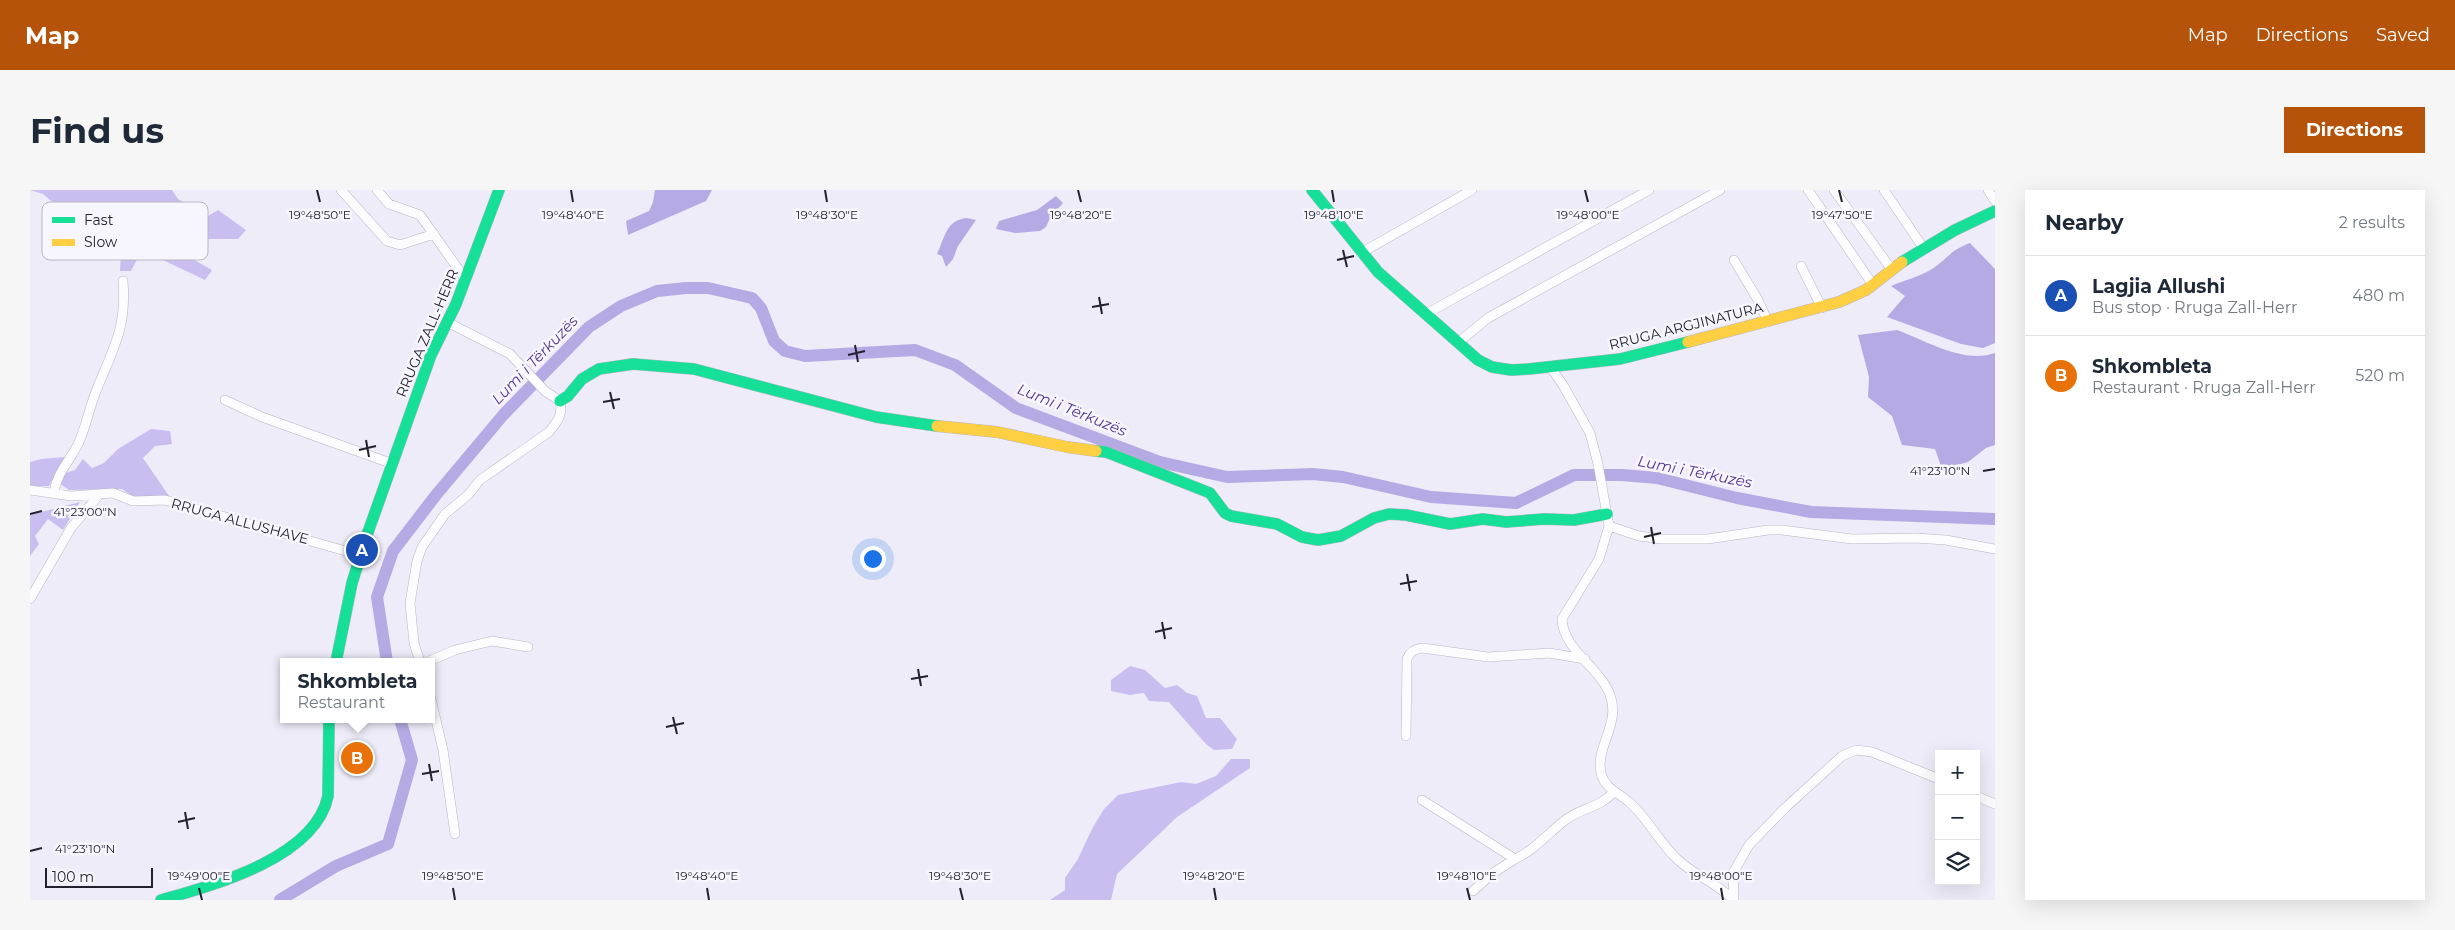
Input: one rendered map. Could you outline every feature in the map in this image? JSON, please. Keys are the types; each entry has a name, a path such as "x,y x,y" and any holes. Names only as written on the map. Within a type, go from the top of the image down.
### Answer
{"street":[{"path":"341,190 387,240 400,245 434,234"},
{"path":"377,190 389,204 420,215 466,280"},
{"name":"RRUGA ZALL-HERR","path":"337,658 345,614 360,555 431,355 466,280 499,190"},
{"name":"RRUGA ARGJINATURA","path":"1312,190 1361,253 1399,291 1460,341 1478,360 1492,367 1511,370 1551,368 1620,360 1768,322 1788,314 1822,308 1844,300 1873,285 1924,249 1962,226 1995,211"},
{"path":"1361,253 1472,190"},
{"path":"1426,314 1649,190"},
{"path":"1460,341 1488,318 1720,190"},
{"path":"1808,190 1873,285"},
{"path":"1834,190 1892,270"},
{"path":"1884,190 1924,249"},
{"path":"1988,190 1995,201"},
{"path":"1734,260 1758,300 1768,322"},
{"path":"1801,266 1822,308"},
{"path":"54,492 59,474 80,440 95,394 115,351 124,317 123,281"},
{"path":"447,322 510,354 545,391 560,400"},
{"path":"560,400 568,396 582,379 599,369 611,366 633,364 694,369 885,419 997,432 1068,447 1106,452 1204,490 1214,496 1220,507 1232,516 1278,524 1310,539 1326,540 1341,536 1374,518 1389,514 1406,515 1450,524 1483,519 1512,522 1544,519 1608,520 1640,536 1662,539 1708,539 1768,530 1782,530 1852,539 1915,538 1946,540 1995,549"},
{"path":"1551,368 1563,385 1590,434 1598,464 1608,520 1599,559 1562,619 1564,633 1604,684 1613,706 1613,719 1603,753 1600,772 1606,785 1630,802 1676,859 1687,868 1718,886 1734,900"},
{"path":"225,400 262,417 393,464"},
{"path":"419,658 414,643 410,603 417,561 422,548 445,514 468,495 480,480 549,432 561,414 560,400"},
{"name":"RRUGA ALLUSHAVE","path":"30,490 72,496 118,495 128,500 165,500 360,555"},
{"path":"30,599 71,528 99,495"},
{"path":"435,659 479,643 503,642 528,647"},
{"path":"1406,736 1407,659 1415,649 1422,648 1488,657 1549,653 1585,659"},
{"path":"435,716 443,750 455,834"},
{"path":"161,900 189,892 249,868 297,843 315,827 321,818 329,794 329,723"},
{"path":"1718,886 1733,873 1742,856 1760,833 1836,760 1848,753 1856,750 1872,752 1935,777"},
{"path":"1472,891 1493,873 1533,849 1564,820 1596,807 1614,792"},
{"path":"1980,798 1995,804"},
{"path":"1422,800 1515,859"},
{"path":"1733,873 1734,900"}],"shaded area":[{"path":"30,190 172,190 178,199 183,202 52,202 43,194"},
{"path":"655,190 712,190 706,201 628,235 626,221 649,211"},
{"path":"1056,196 1063,203 1050,218 1046,227 1040,231 1015,233 996,229 999,221 1037,210"},
{"path":"218,210 246,230 238,239 208,239 208,216"},
{"path":"967,218 976,220 958,246 953,259 946,267 942,256 937,254 944,236 955,222"},
{"path":"1970,243 1995,269 1995,343 1983,348 1961,344 1887,317 1905,296 1891,286 1930,270 1955,251"},
{"path":"121,260 137,260 131,271 120,271"},
{"path":"163,260 194,260 212,270 205,280"},
{"path":"1897,330 1945,350 1970,356 1983,356 1995,353 1995,445 1986,448 1968,462 1942,469 1935,449 1902,445 1892,416 1868,397 1869,377 1858,335"},
{"path":"151,429 170,431 172,444 155,446 143,458 169,496 132,496 122,489 69,490 59,483 63,474 75,470 83,459 92,468 104,463 118,449"},
{"path":"65,457 49,486 30,486 30,462"},
{"path":"80,502 63,530 48,519 35,536 39,544 30,556 30,515"},
{"path":"1130,666 1145,670 1165,688 1177,685 1187,693 1197,696 1206,718 1220,718 1237,739 1232,749 1214,750 1206,744 1169,702 1149,701 1144,693 1130,695 1111,691 1111,680"},
{"path":"1231,759 1250,759 1250,768 1177,817 1117,874 1111,900 1050,900 1065,890 1065,878 1078,859 1092,829 1104,809 1118,795 1181,782 1196,784 1216,776"}],"waterway":[{"name":"Lumi i Tërkuzës","path":"386,658 377,597 393,551 436,495 504,414 589,327 621,306 657,291 686,288 708,288 752,298 761,308 774,341 785,351 805,356 915,350 955,365 1016,408 1160,462 1227,477 1313,474 1343,477 1431,497 1516,503 1574,475 1622,475 1657,478 1737,498 1811,512 1995,519"},
{"name":"Lumi i Tërkuzës","path":"280,900 336,866 388,844 412,760 401,723"}],"traffic: fast":[{"path":"337,658 352,583 367,535 431,355 456,304 499,190"},
{"path":"1312,190 1378,272 1478,360 1492,367 1511,370 1529,369 1620,359 1688,342"},
{"path":"1902,262 1955,230 1995,211"},
{"path":"560,401 568,396 582,379 599,369 633,364 694,369 876,417 937,426"},
{"path":"1096,451 1106,452 1210,493 1225,513 1231,516 1277,524 1302,537 1318,540 1341,536 1374,518 1389,514 1406,515 1450,524 1483,519 1506,522 1544,519 1574,520 1607,514"},
{"path":"161,900 208,886 260,866 304,836 319,818 328,796 329,723"}],"traffic: slow":[{"path":"1688,342 1839,302 1866,290 1902,262"},
{"path":"937,426 997,432 1067,447 1096,451"}],"place":[{"name":"Lagjia Allushi","path":"362,550"},
{"name":"Shkombleta","path":"357,758"}]}
